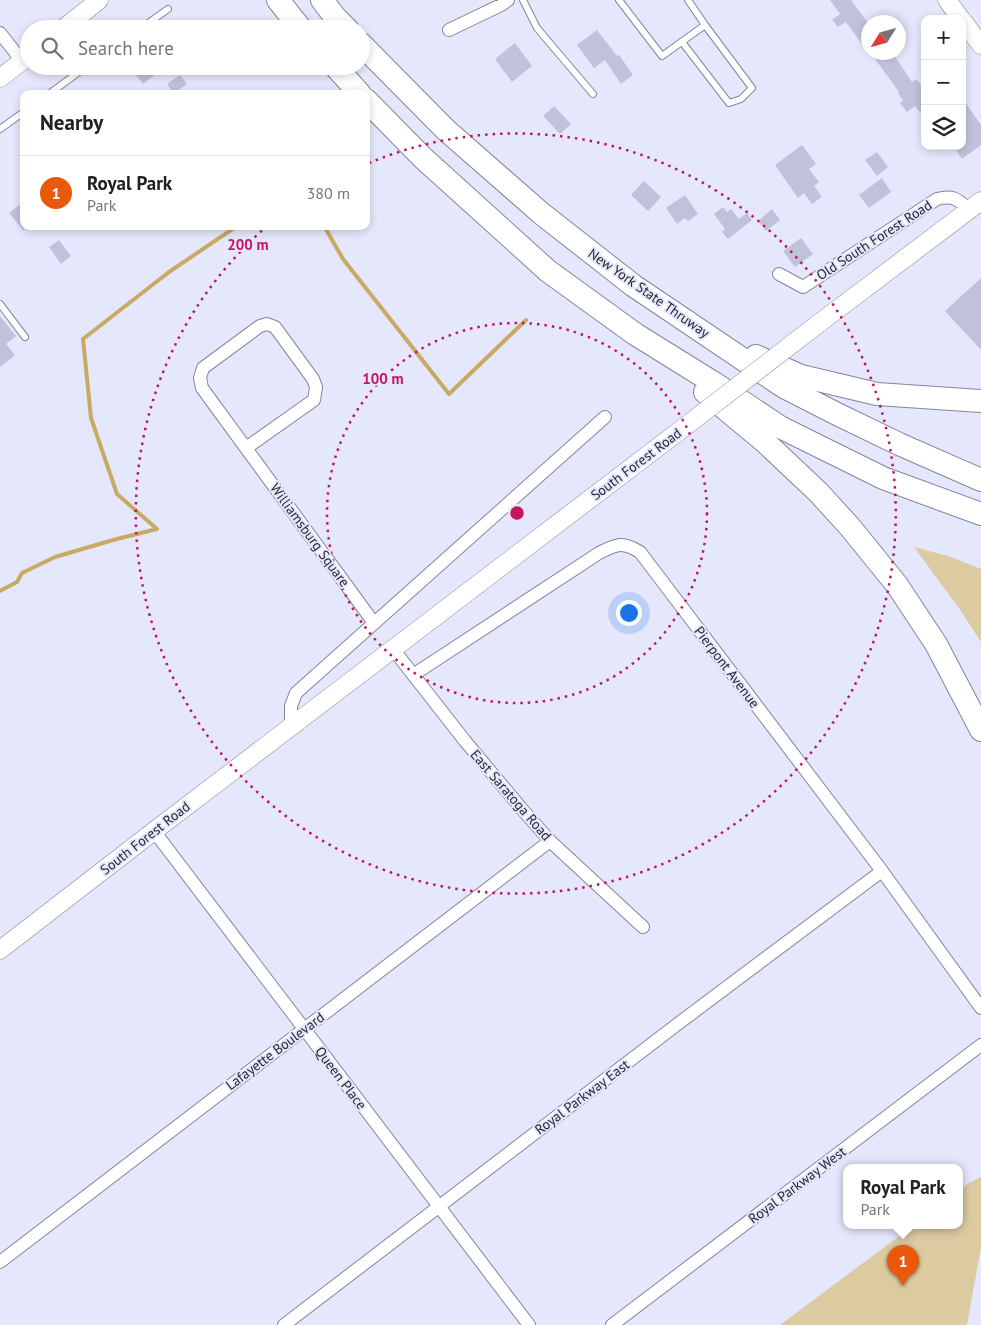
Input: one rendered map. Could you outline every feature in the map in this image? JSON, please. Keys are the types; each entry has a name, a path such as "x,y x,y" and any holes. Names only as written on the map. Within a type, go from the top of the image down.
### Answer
{"highway":[{"path":"278,0 294,20"},
{"path":"322,0 338,20"},
{"name":"New York State Thruway","path":"370,53 446,130 542,214 634,286 784,387 899,444 981,480"},
{"path":"343,75 356,90"},
{"path":"370,104 423,158 548,271 635,334 764,442 818,492 897,585 940,652 981,730"},
{"path":"706,333 801,376 851,389 877,394 981,401"},
{"path":"635,334 780,427 883,478 981,514"}],"street":[{"path":"74,20 100,0"},
{"path":"947,0 958,15"},
{"path":"449,30 502,2"},
{"path":"966,25 981,45"},
{"path":"0,33 20,53"},
{"path":"0,78 20,62"},
{"name":"Old South Forest Road","path":"779,274 803,287 937,198 948,196 975,206"},
{"name":"South Forest Road","path":"0,950 975,206"},
{"name":"Williamsburg Square","path":"246,448 314,400 316,387 312,379 275,327 267,324 260,326 203,368 200,378 202,388 374,623"},
{"path":"291,728 291,706 296,693 605,417"},
{"name":"Pierpont Avenue","path":"413,676 599,553 614,546 629,545 640,552 650,564 882,871 981,1008"},
{"name":"East Saratoga Road","path":"393,649 465,741 521,808 550,840 642,927"},
{"name":"Queen Place","path":"154,831 528,1325"},
{"name":"Lafayette Boulevard","path":"0,1262 550,840"},
{"name":"Royal Parkway East","path":"284,1325 882,871"},
{"name":"Royal Parkway West","path":"612,1325 981,1045"}],"lane":[{"path":"523,0 537,28 593,94"},
{"path":"619,0 662,56 705,25"},
{"path":"682,42 729,103 741,99 752,88 688,0"},
{"path":"153,20 168,9"},
{"path":"55,90 75,75"},
{"path":"0,128 20,115"},
{"path":"0,304 25,337"}],"shaded area":[{"path":"914,547 948,556 981,569 981,642 961,611"},
{"path":"981,1177 981,1247 967,1325 780,1325 909,1229 963,1229 963,1188"}],"building":[{"path":"830,0 851,0 862,15 861,42 846,22 838,27 832,20 840,14"},
{"path":"597,30 617,56 619,55 633,75 621,84 605,60 594,68 577,45"},
{"path":"515,43 532,66 512,82 495,59"},
{"path":"876,60 897,60 912,82 916,79 921,85 921,113 915,106 907,112 900,103 903,101 899,92"},
{"path":"136,75 155,75 143,84"},
{"path":"180,75 187,84 178,90 172,90 167,84"},
{"path":"966,104 981,125 981,145 962,159 956,150 966,150"},
{"path":"554,106 571,124 560,134 543,116"},
{"path":"802,145 816,164 809,169 819,182 814,186 822,197 812,204 804,193 798,198 775,165"},
{"path":"877,152 888,167 877,176 865,160"},
{"path":"882,178 891,192 869,208 859,195"},
{"path":"644,181 661,197 648,211 631,195"},
{"path":"685,195 698,214 688,221 685,218 677,224 666,208"},
{"path":"20,206 20,226 9,213"},
{"path":"723,207 727,212 731,209 739,219 747,213 752,220 728,239 722,232 725,229 714,214"},
{"path":"772,209 780,220 766,231 758,221"},
{"path":"801,238 813,254 795,267 783,251"},
{"path":"59,240 71,256 61,264 49,247"},
{"path":"981,278 981,350 945,311"},
{"path":"0,316 16,336 6,344 15,355 0,367"}],"waterway":[{"path":"0,591 17,582 22,573 55,557 157,529 117,494 91,418 83,339 169,272 231,230"},
{"path":"326,230 343,259 449,394 526,320"}],"place":[{"name":"Royal Park","path":"903,1286"}]}
